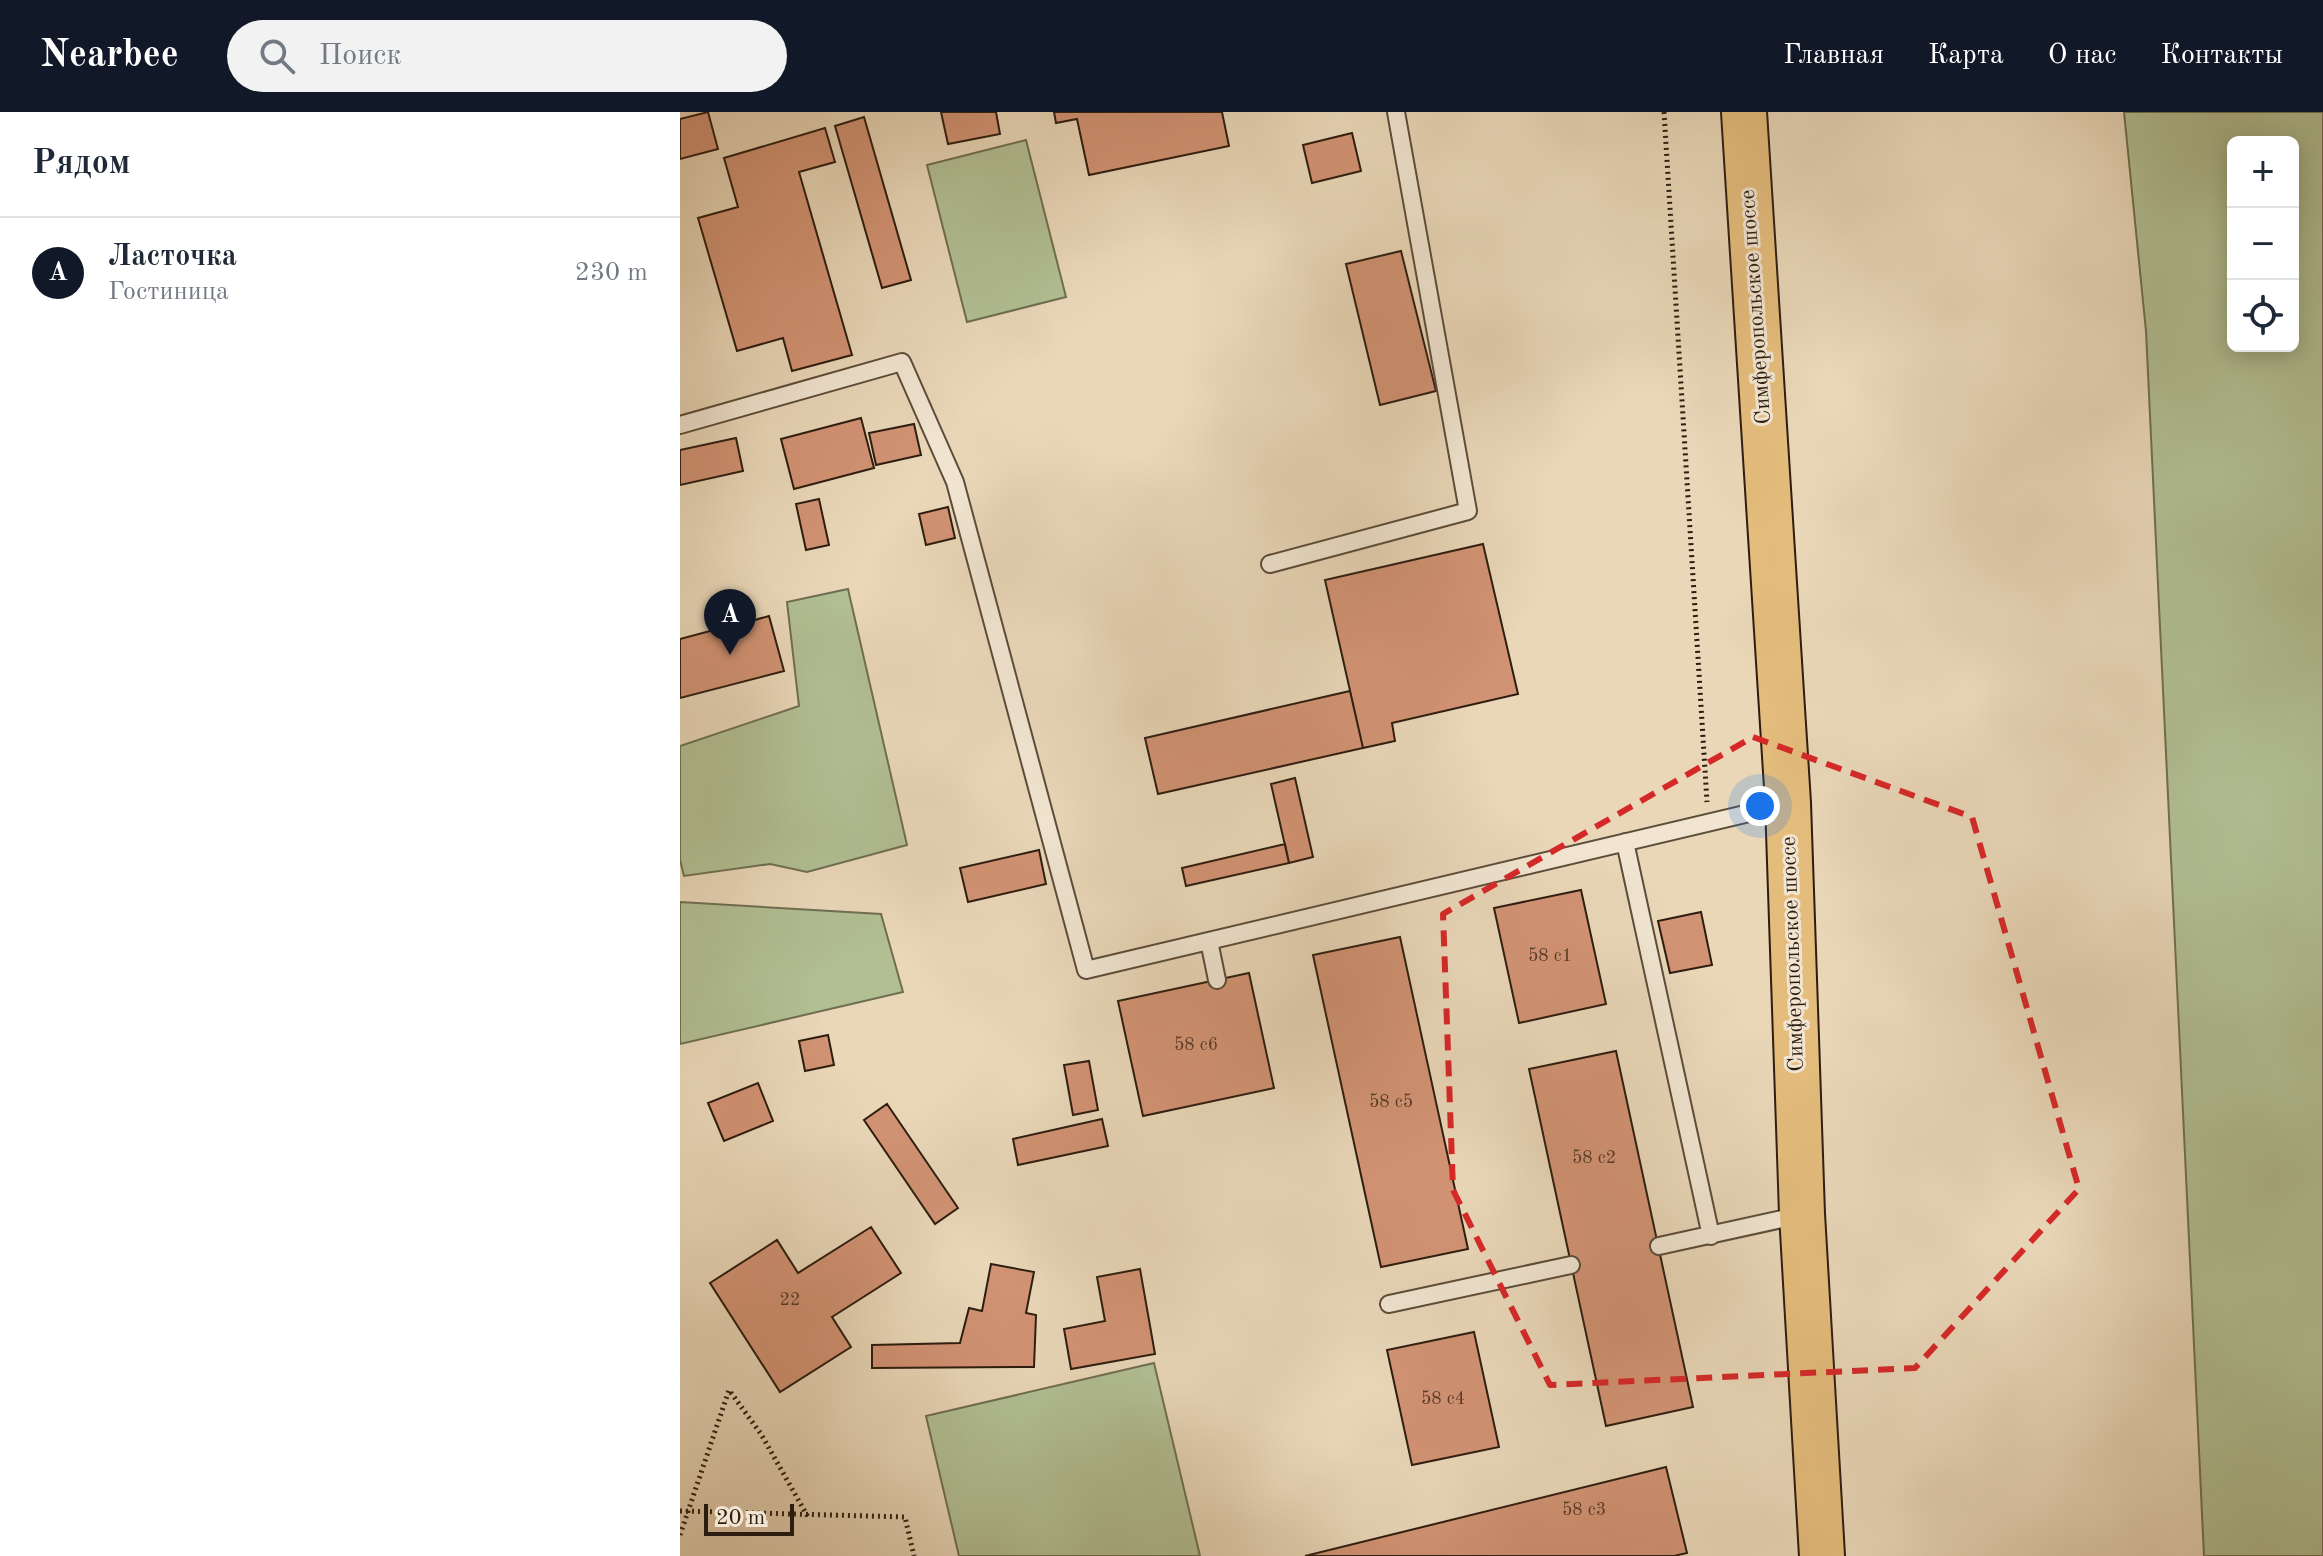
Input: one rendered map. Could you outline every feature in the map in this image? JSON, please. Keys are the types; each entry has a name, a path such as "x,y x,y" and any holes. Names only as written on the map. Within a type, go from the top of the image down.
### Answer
{"main road":[{"name":"Симферопольское шоссе","path":"1744,112 1788,803 1802,1214 1822,1556"}],"lane":[{"path":"1270,564 1468,511 1396,112"},
{"path":"680,425 902,362 955,482 1086,970 1788,803"},
{"path":"1625,842 1711,1236"},
{"path":"1209,941 1217,980"},
{"path":"1659,1246 1802,1214"},
{"path":"1389,1304 1571,1265"}],"path":[{"path":"1664,112 1708,822"},
{"path":"680,1535 729,1390 761,1434 808,1517"},
{"path":"680,1511 808,1517 905,1517 914,1556"}],"highlighted area":[{"path":"1753,737 1972,817 2079,1189 1915,1368 1550,1385 1453,1190 1443,914"}],"green space":[{"path":"2124,112 2323,112 2323,1556 2204,1556 2146,331"},
{"path":"1026,140 1066,297 967,322 927,165"},
{"path":"848,589 907,845 807,872 770,864 684,876 680,860 680,746 799,706 787,602"},
{"path":"680,902 881,914 903,992 680,1044"},
{"path":"1154,1363 1200,1556 959,1556 926,1416"}],"building":[{"path":"708,112 718,149 680,159 680,119"},
{"path":"941,112 996,112 1000,134 948,144"},
{"path":"1054,112 1222,112 1229,146 1089,175 1077,119 1056,123"},
{"path":"864,117 911,280 882,288 835,126"},
{"path":"825,128 835,162 799,172 852,355 792,371 783,338 737,351 698,218 738,207 724,158"},
{"path":"1352,133 1361,171 1312,183 1303,145"},
{"path":"1401,251 1436,391 1380,405 1346,264"},
{"path":"861,418 874,468 794,489 781,439"},
{"path":"914,424 921,455 876,465 869,433"},
{"path":"736,438 743,471 680,485 680,450"},
{"path":"819,499 829,545 806,550 796,504"},
{"path":"948,507 955,538 926,545 919,514"},
{"path":"1483,544 1518,694 1392,723 1395,741 1363,748 1325,580"},
{"path":"742,615 744,623 769,616 784,671 680,698 680,639 725,627 723,620"},
{"path":"1350,691 1363,748 1158,794 1145,738"},
{"path":"1295,778 1313,857 1289,863 1271,784"},
{"path":"1285,844 1289,863 1186,886 1182,868"},
{"path":"1039,850 1046,884 968,902 960,868"},
{"path":"1581,890 1606,1004 1519,1023 1494,908"},
{"path":"1701,912 1712,965 1670,973 1658,921"},
{"path":"1400,937 1468,1249 1381,1267 1313,955"},
{"path":"1249,973 1274,1088 1143,1116 1118,1001"},
{"path":"828,1035 834,1065 805,1071 799,1041"},
{"path":"1616,1051 1693,1407 1606,1426 1529,1069"},
{"path":"1089,1061 1098,1110 1073,1115 1064,1065"},
{"path":"758,1083 773,1121 724,1141 708,1103"},
{"path":"887,1104 958,1208 935,1224 864,1120"},
{"path":"1102,1119 1108,1146 1018,1165 1013,1139"},
{"path":"871,1227 901,1273 832,1317 851,1347 780,1392 710,1283 777,1240 798,1273"},
{"path":"991,1264 1034,1272 1026,1313 1036,1315 1034,1367 872,1368 872,1345 960,1343 969,1308 982,1311"},
{"path":"1140,1269 1155,1354 1071,1369 1064,1329 1105,1321 1097,1277"},
{"path":"1474,1332 1499,1447 1412,1465 1387,1350"},
{"path":"1666,1467 1687,1553 1674,1556 1305,1556"}],"place":[{"name":"Ласточка","path":"730,655"}]}
